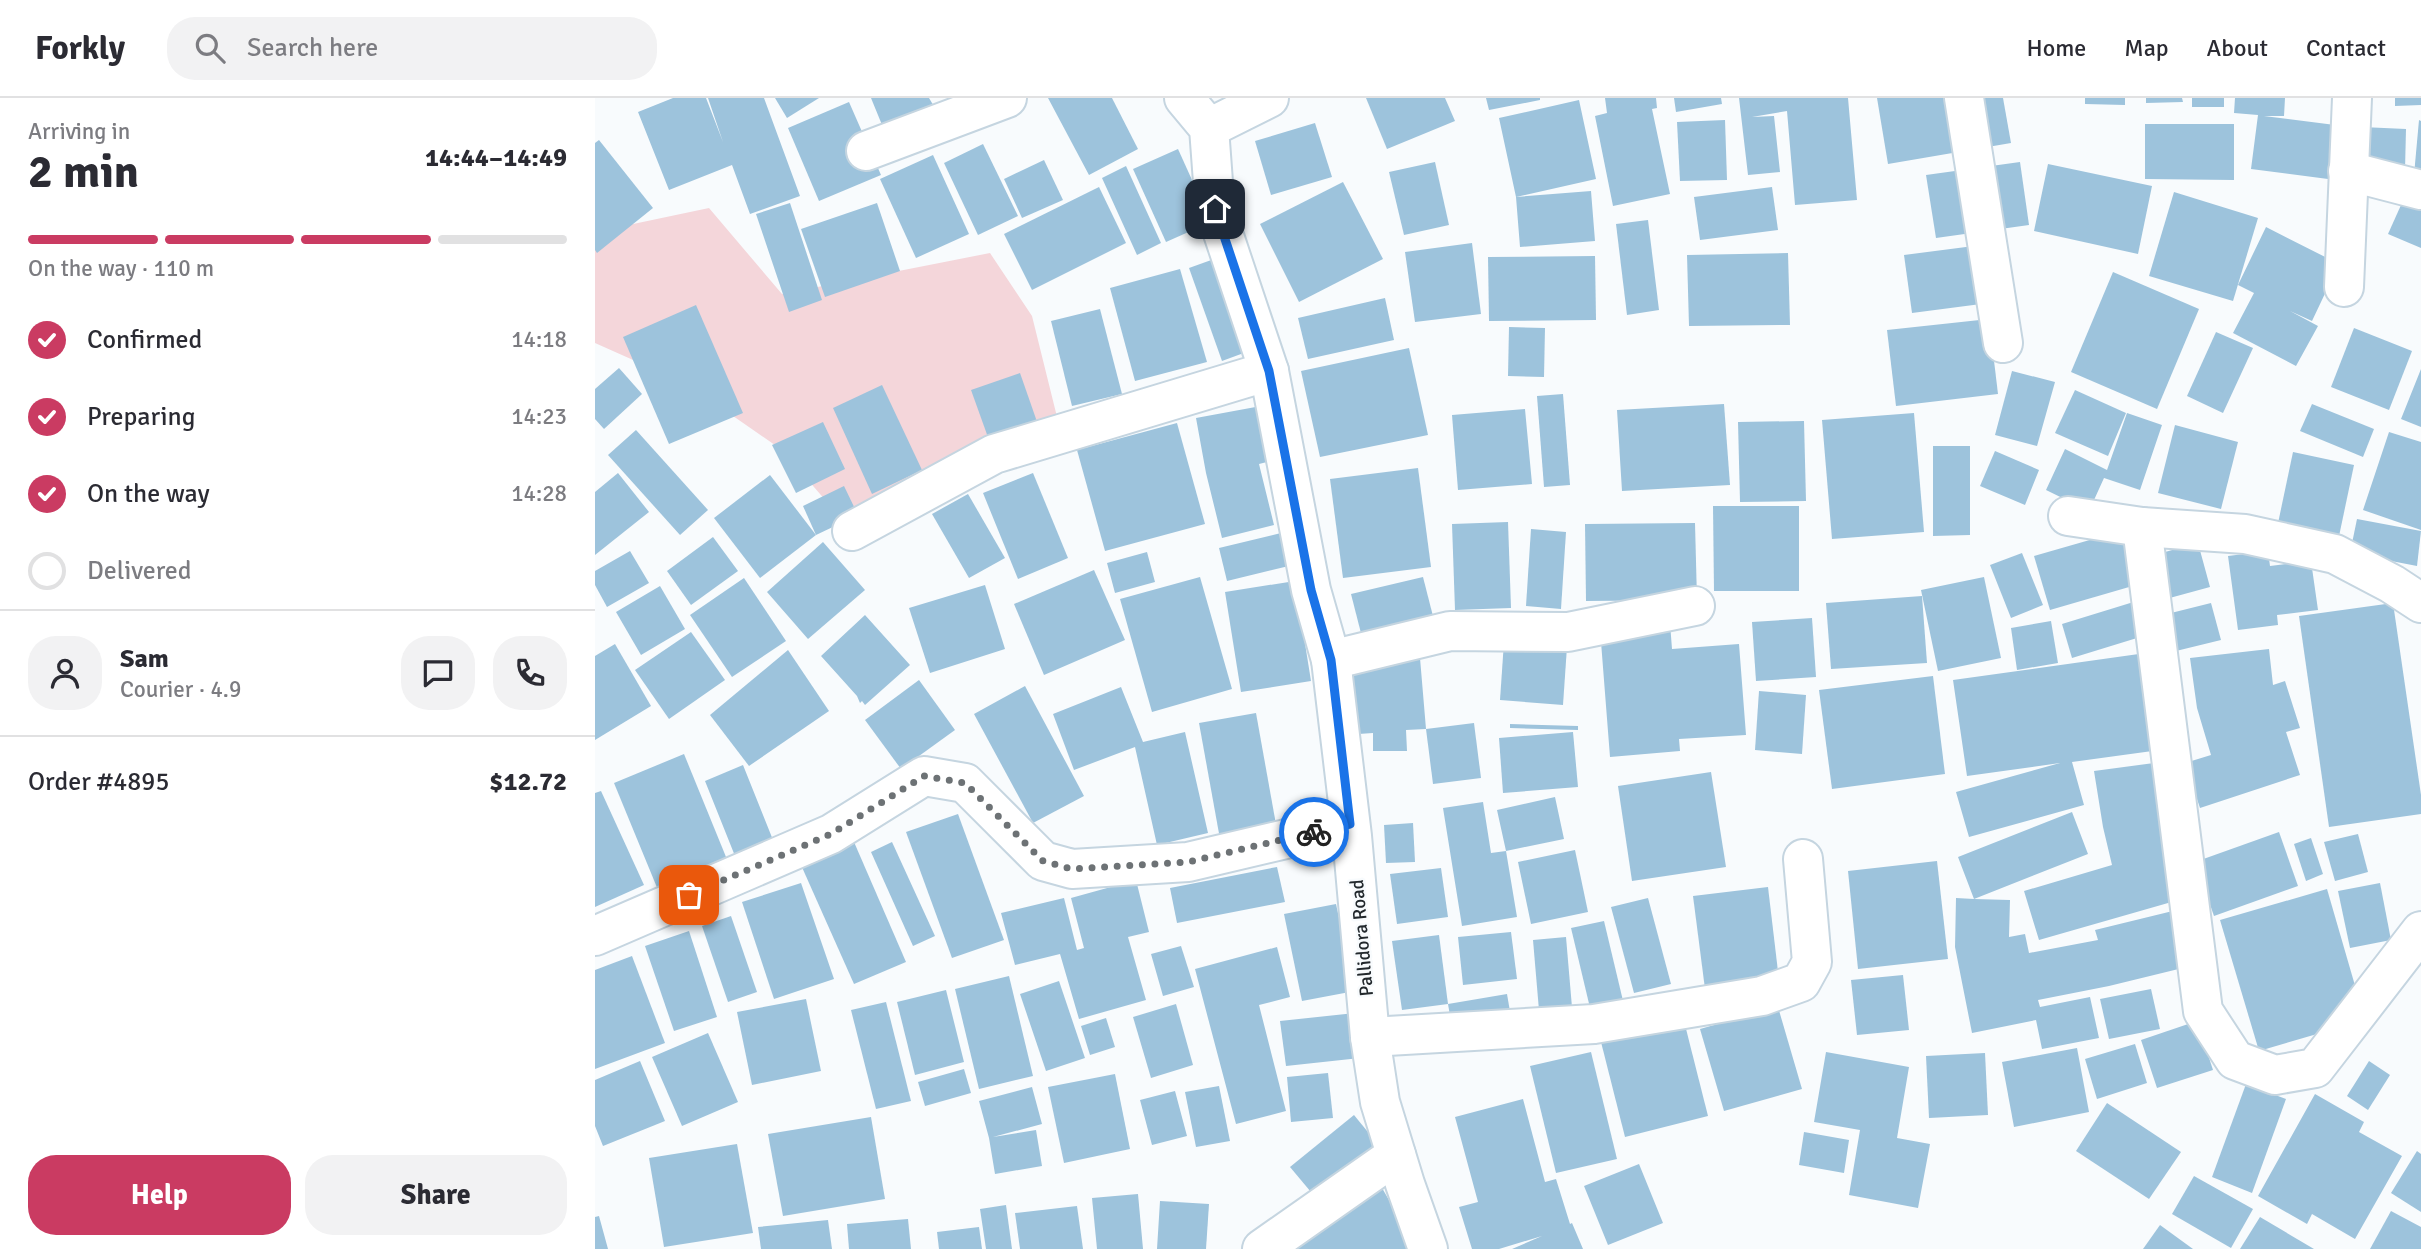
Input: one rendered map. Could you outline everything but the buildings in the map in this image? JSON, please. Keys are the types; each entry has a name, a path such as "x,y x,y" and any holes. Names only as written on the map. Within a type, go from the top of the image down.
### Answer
{"street":[{"path":"866,151 1007,98"},
{"path":"1184,98 1209,128 1269,98"},
{"path":"1965,98 2003,343"},
{"path":"2344,287 2352,98"},
{"name":"Pallidora Road","path":"1209,128 1215,209 1269,371 1311,590 1331,660 1370,1037 1380,1102 1428,1249"},
{"path":"2348,171 2421,190"},
{"path":"852,531 993,454 1269,371"},
{"path":"2068,516 2142,527 2245,534 2335,555 2392,584 2421,603"},
{"path":"2142,527 2203,1011 2235,1060 2275,1075 2315,1068 2421,932"},
{"path":"1331,660 1450,631 1569,632 1695,606"},
{"path":"595,936 831,834 924,776 965,783 1043,861 1072,869 1188,862 1350,824"},
{"path":"1370,1037 1594,1024 1762,996 1801,982 1812,962 1803,859"},
{"path":"1262,1249 1397,1155"}],"shaded area":[{"path":"709,208 782,294 990,253 1032,316 1061,433 852,531 782,450 687,384 595,343 595,249 600,231"}],"way so far":[{"path":"689,895 831,834 924,776 965,783 1043,861 1072,869 1188,862 1314,832"}],"route":[{"path":"1215,209 1269,371 1311,590 1331,660 1350,824 1314,832"}]}
